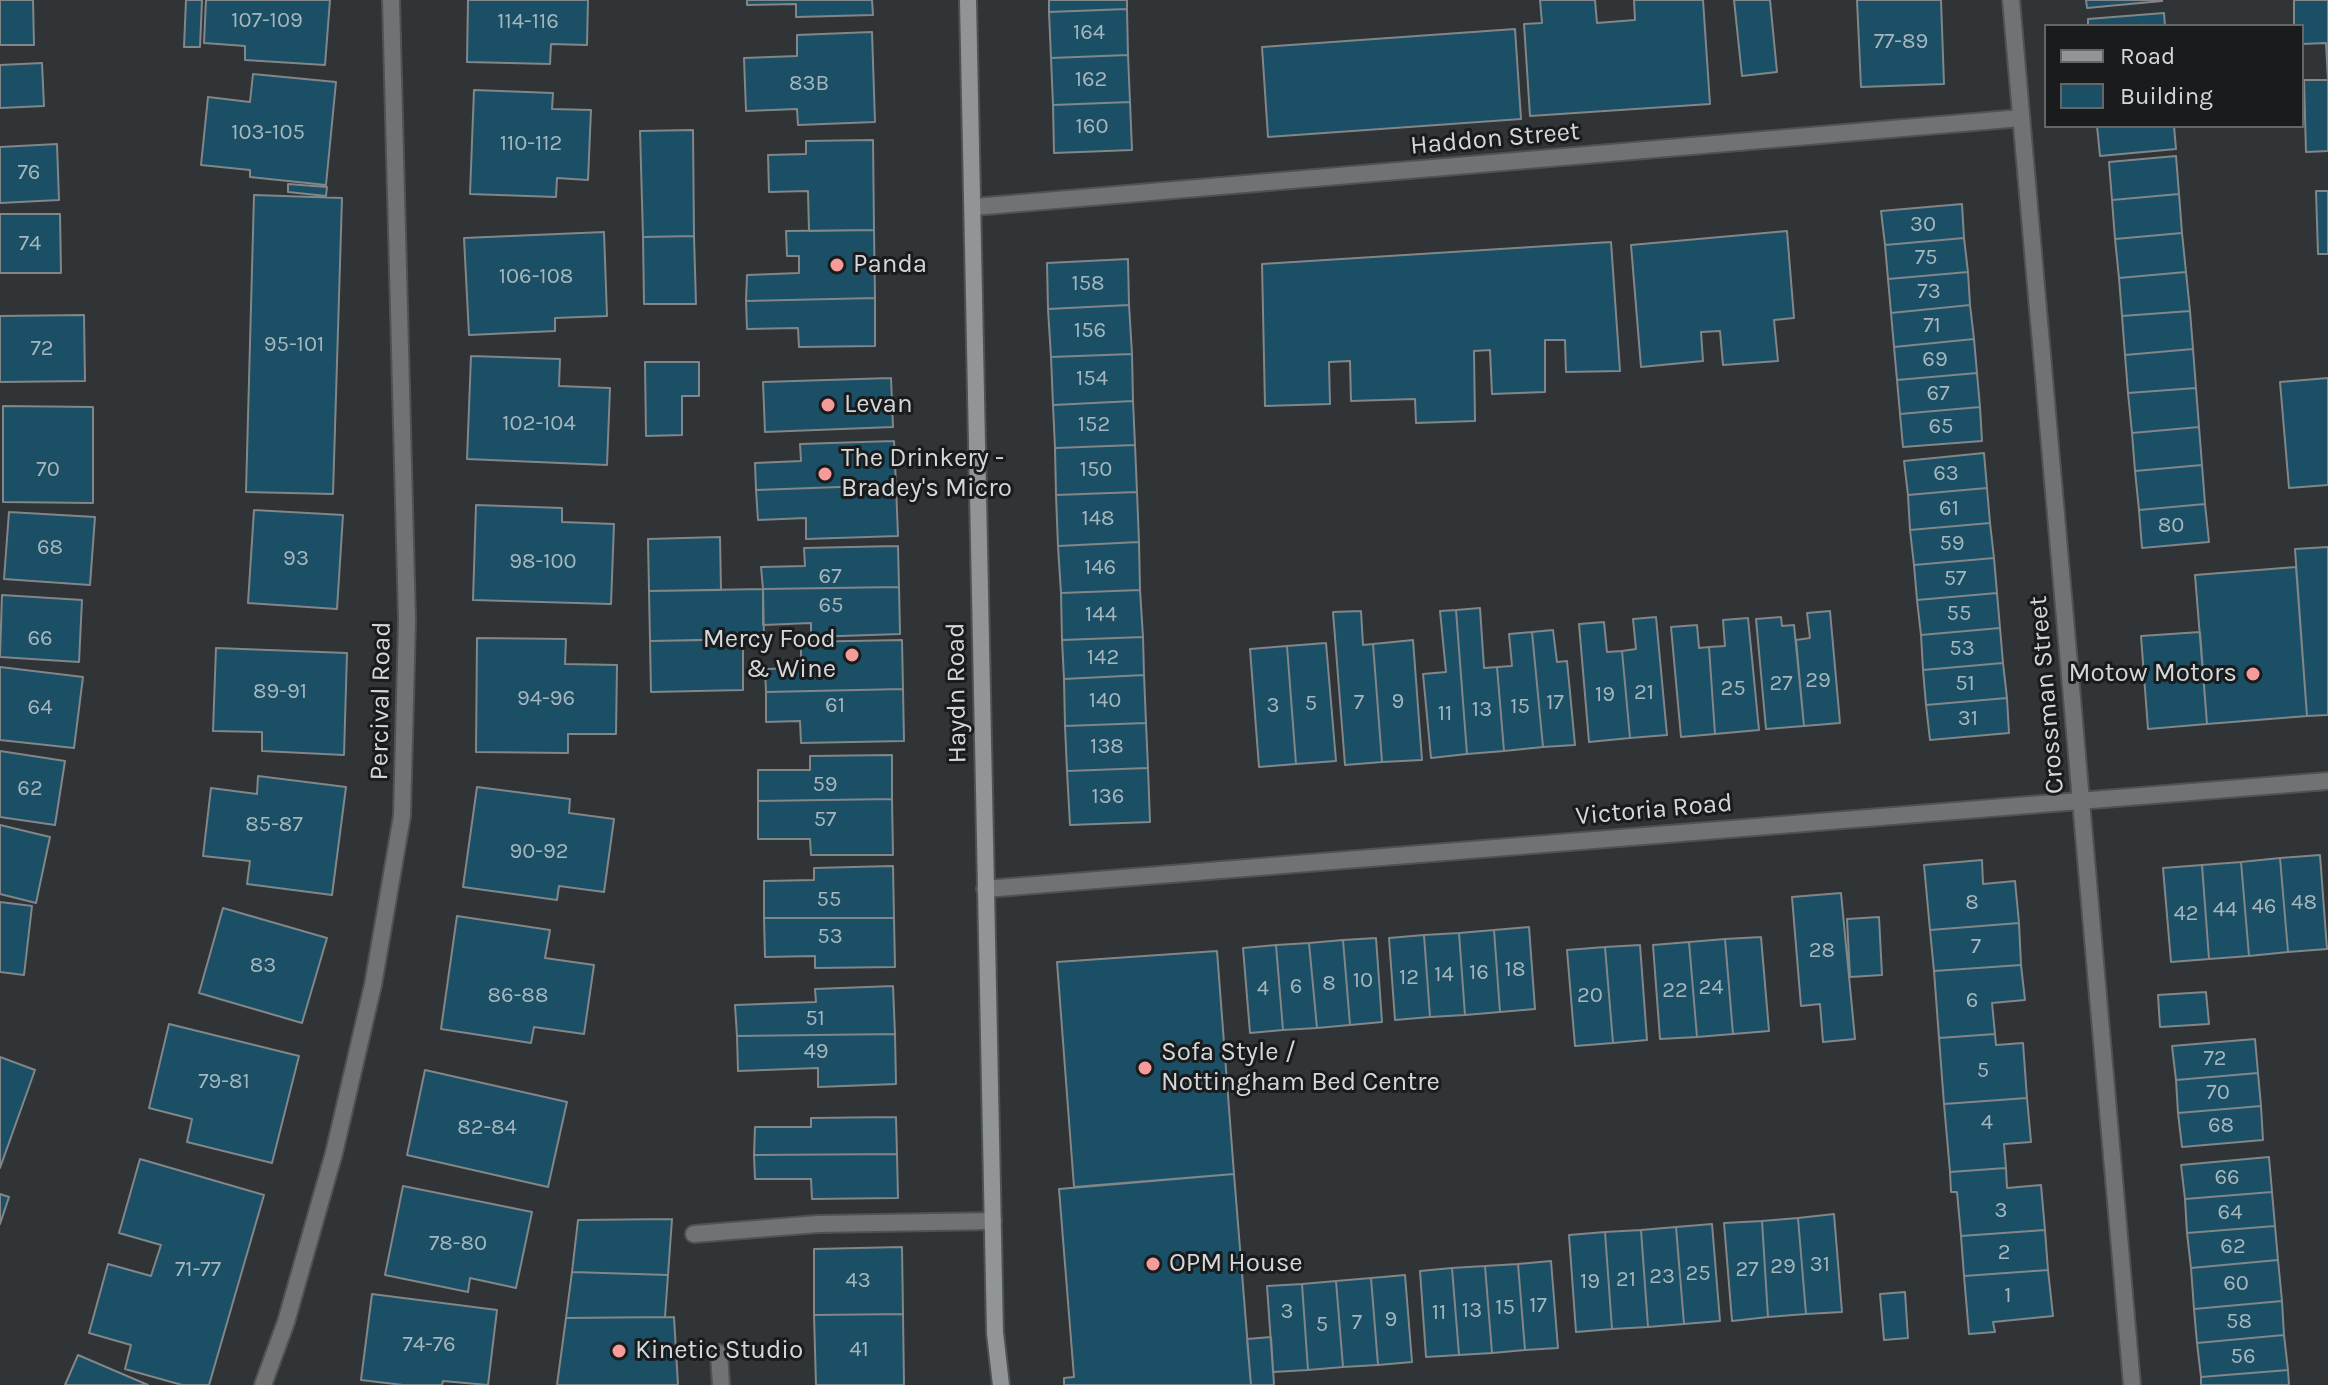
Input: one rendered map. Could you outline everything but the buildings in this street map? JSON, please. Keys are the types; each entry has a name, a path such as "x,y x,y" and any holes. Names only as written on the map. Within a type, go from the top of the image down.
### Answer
{"street":[{"name":"Percival Road","path":"263,1385 286,1322 334,1153 373,985 402,816 407,620 391,0"},
{"name":"Haydn Road","path":"968,0 995,1333 1001,1385"},
{"name":"Crossman Street","path":"2011,0 2127,1385"},
{"name":"Haddon Street","path":"974,207 2021,118"},
{"name":"Victoria Road","path":"985,889 2328,781"},
{"path":"694,1234 818,1224 993,1221"},
{"path":"719,1353 721,1385"}],"place":[{"name":"Panda","path":"837,265"},
{"name":"Levan","path":"828,405"},
{"name":"The Drinkery - Bradey's Micro","path":"825,474"},
{"name":"Mercy Food & Wine","path":"852,655"},
{"name":"Motow Motors","path":"2253,674"},
{"name":"Sofa Style / Nottingham Bed Centre","path":"1145,1068"},
{"name":"OPM House","path":"1153,1264"},
{"name":"Kinetic Studio","path":"619,1351"}]}
